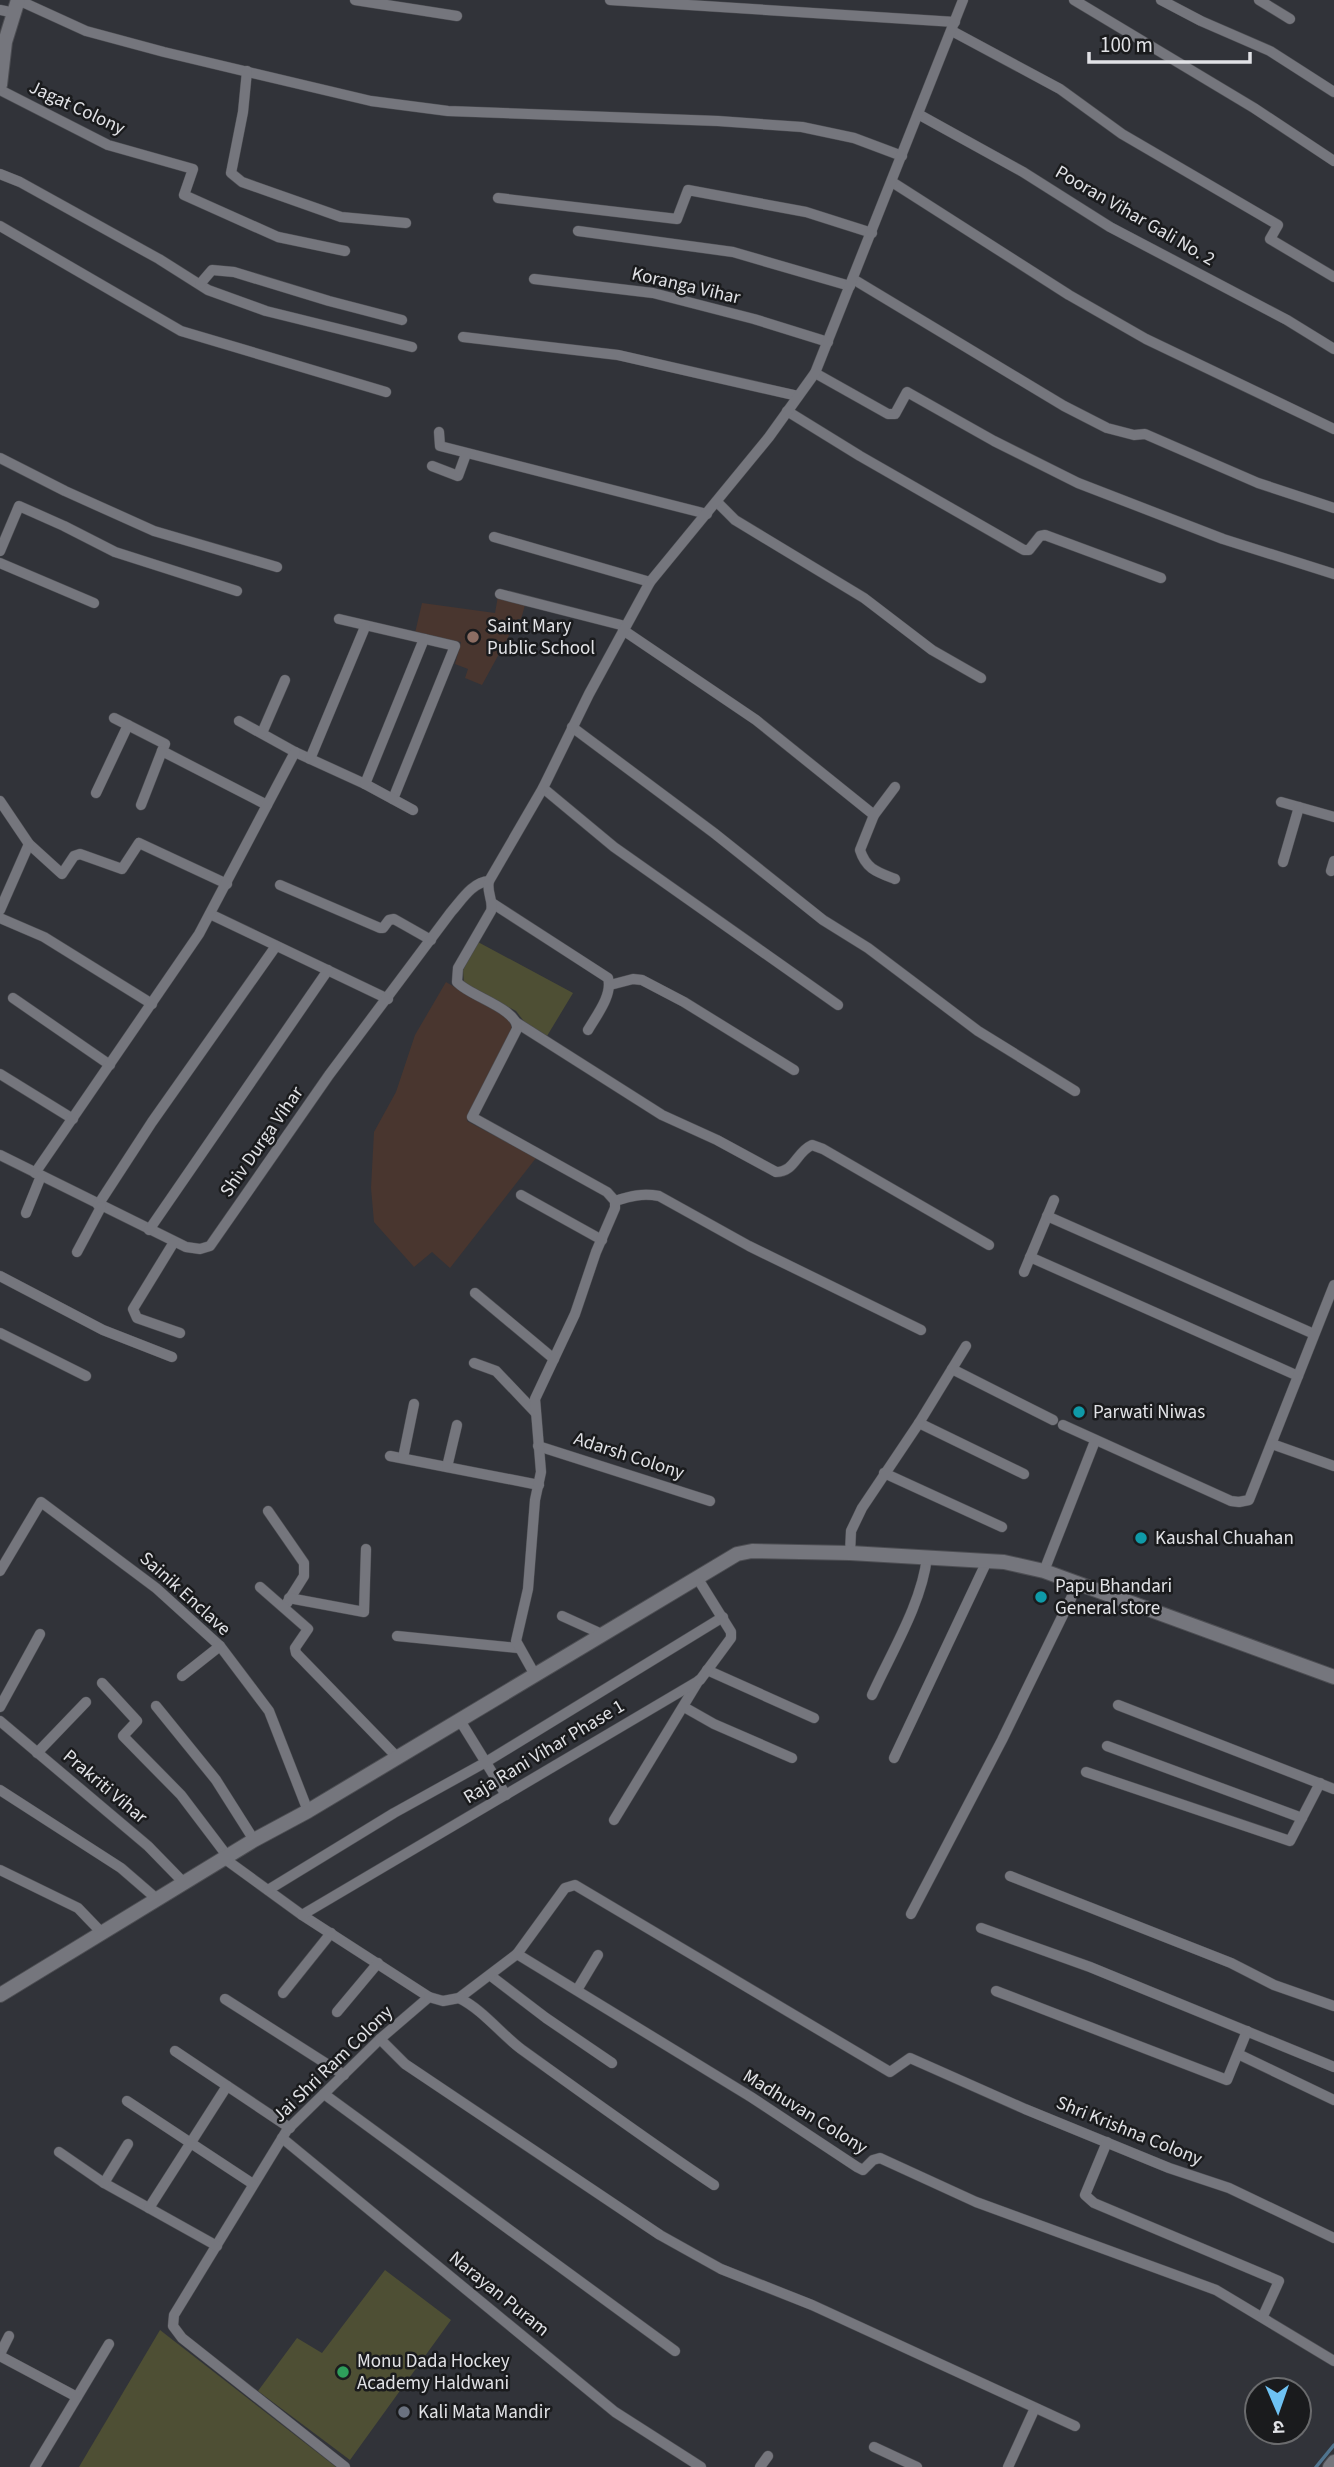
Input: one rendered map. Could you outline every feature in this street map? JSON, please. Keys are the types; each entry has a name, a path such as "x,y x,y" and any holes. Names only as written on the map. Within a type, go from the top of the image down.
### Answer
{"street":[{"path":"355,0 457,16"},
{"path":"610,0 953,26 1060,89 1122,134 1278,225 1270,240 1334,277"},
{"path":"963,0 815,373 717,502 650,582 572,727 543,788 489,881 487,889 492,903 491,911 458,968 457,982 462,988 514,1018 517,1023 662,1115 717,1140 776,1172 785,1172 792,1167 803,1149 812,1145 989,1245"},
{"path":"1074,0 1254,108 1334,161"},
{"path":"1161,0 1270,51 1334,92"},
{"path":"1259,0 1290,19"},
{"path":"0,9 17,4 86,31 371,101 448,111 718,121 802,127 854,138 902,156"},
{"path":"0,85 5,42 17,4"},
{"path":"247,71 243,112 231,173 242,182 341,217 406,223"},
{"name":"Jagat Colony","path":"0,85 108,145 193,169 184,195 278,237 345,251"},
{"name":"Pooran Vihar Gali No. 2","path":"918,114 1023,172 1110,227 1287,320 1334,349"},
{"path":"0,174 20,182 159,259 208,290 266,311 412,347"},
{"path":"892,182 1069,295 1146,339 1334,429"},
{"path":"498,198 677,219 688,190 806,212 872,233"},
{"path":"0,226 181,331 386,392"},
{"path":"579,231 733,252 852,283 1107,429 1133,435 1145,434 1258,483 1334,508"},
{"path":"200,284 212,270 234,272 402,320"},
{"name":"Koranga Vihar","path":"534,279 653,293 754,319 828,342"},
{"path":"463,337 618,355 798,396"},
{"path":"815,373 888,414 895,414 907,392 1078,483 1223,539 1334,574"},
{"path":"787,411 1024,551 1029,550 1040,536 1045,535 1161,578"},
{"path":"439,432 440,446 466,454 707,514"},
{"path":"432,466 458,476 466,454"},
{"path":"0,458 154,531 277,567"},
{"path":"717,502 735,520 864,598 932,650 981,678"},
{"path":"0,551 19,506 115,552 237,591"},
{"path":"494,537 650,582"},
{"path":"0,562 94,603"},
{"path":"500,594 624,628 756,720 874,816"},
{"path":"339,619 455,646 393,799"},
{"path":"310,759 365,627"},
{"path":"365,784 424,639"},
{"path":"262,733 285,680"},
{"path":"114,718 164,744 141,805"},
{"path":"239,720 295,752 365,784 413,810"},
{"path":"96,793 128,725"},
{"path":"572,727 714,833 823,920 868,948 978,1031 1075,1091"},
{"path":"162,751 267,805"},
{"path":"26,1213 38,1175 210,914 295,752"},
{"path":"895,787 874,816 860,850 863,860 871,870 895,879"},
{"path":"543,788 625,855 838,1004"},
{"path":"0,801 29,844 62,874 74,856 80,854 122,869 139,843 227,884"},
{"path":"1281,802 1334,817"},
{"path":"1283,862 1299,807"},
{"path":"0,910 29,844"},
{"name":"Shiv Durga Vihar","path":"0,1155 174,1242 200,1249 210,1246 328,1075 431,940 472,888 482,881 489,881"},
{"path":"280,885 380,928 394,919 431,940"},
{"path":"492,903 608,978 610,985 588,1030"},
{"path":"210,914 388,999"},
{"path":"0,918 44,937 152,1004"},
{"path":"77,1252 100,1206 152,1122 276,946"},
{"path":"149,1230 328,970"},
{"path":"610,985 633,979 642,981 684,1002 794,1070"},
{"path":"13,998 110,1065"},
{"path":"517,1023 517,1029 472,1117 607,1192 615,1201 615,1208 601,1240 586,1288 538,1392 535,1412 541,1472 535,1500 528,1590 516,1634 518,1648 535,1675"},
{"path":"0,1074 73,1119"},
{"path":"615,1201 634,1194 659,1196 749,1246 921,1329"},
{"path":"521,1195 601,1240"},
{"path":"1024,1272 1054,1200"},
{"path":"1047,1216 1314,1334"},
{"path":"174,1242 133,1309 137,1318 180,1333"},
{"path":"1031,1257 1298,1376"},
{"path":"0,1276 103,1330 172,1357"},
{"path":"952,1369 1095,1441 1231,1501 1240,1502 1249,1500 1334,1285"},
{"path":"475,1293 554,1359"},
{"path":"0,1333 86,1377"},
{"path":"850,1547 850,1531 965,1346"},
{"path":"474,1363 496,1371 535,1412"},
{"path":"403,1458 414,1404"},
{"path":"919,1423 1024,1474"},
{"path":"447,1467 457,1425"},
{"path":"1044,1571 1095,1441"},
{"path":"1272,1444 1334,1466"},
{"name":"Adarsh Colony","path":"538,1446 710,1501"},
{"path":"390,1455 539,1485"},
{"path":"884,1473 1002,1527"},
{"name":"Sainik Enclave","path":"0,1571 41,1502 156,1588 220,1646 269,1711 308,1811"},
{"path":"268,1511 304,1563 304,1576 287,1603"},
{"path":"0,1996 254,1840 308,1811 737,1554 850,1547 1023,1565 1334,1677"},
{"path":"287,1603 363,1612 366,1549"},
{"path":"872,1695 918,1591 927,1557"},
{"path":"894,1758 987,1561"},
{"path":"268,1890 394,1813 486,1762 723,1617 698,1579"},
{"path":"911,1914 1002,1740 1078,1584"},
{"path":"260,1587 287,1603 308,1629 295,1648 296,1653 397,1757"},
{"path":"562,1616 604,1635"},
{"name":"Raja Rani Vihar Phase 1","path":"302,1915 700,1680 731,1638 731,1632 723,1617"},
{"path":"0,1707 40,1634"},
{"path":"397,1636 518,1648"},
{"path":"182,1676 220,1646"},
{"path":"707,1670 814,1718"},
{"path":"614,1819 700,1680"},
{"path":"102,1683 138,1721 123,1736 181,1795 226,1858 302,1915 429,1997 443,2001 459,1998 517,1954"},
{"path":"37,1753 86,1702"},
{"path":"1118,1705 1334,1788"},
{"path":"156,1706 216,1780 254,1840"},
{"path":"684,1707 714,1724 793,1758"},
{"path":"459,1719 506,1795"},
{"name":"Prakriti Vihar","path":"0,1721 148,1846 185,1884"},
{"path":"1107,1746 1302,1818"},
{"path":"1086,1772 1290,1841 1320,1783"},
{"path":"0,1790 121,1868 158,1900"},
{"path":"0,1870 78,1909 103,1934"},
{"path":"1010,1876 1334,2006"},
{"name":"Shri Krishna Colony","path":"517,1954 565,1888 575,1885 890,2072 909,2058 1170,2168 1229,2188 1334,2238"},
{"path":"981,1928 1090,1967 1334,2067"},
{"path":"283,1993 331,1933"},
{"name":"Madhuvan Colony","path":"517,1954 751,2097 863,2170 873,2160 880,2158 976,2202 1069,2234 1129,2259 1188,2277 1263,2316 1334,2361"},
{"path":"577,1990 598,1955"},
{"path":"337,2012 379,1963"},
{"path":"491,1976 519,1999 612,2063"},
{"path":"996,1991 1227,2080 1247,2031"},
{"name":"Jai Shri Ram Colony","path":"345,2467 182,2339 173,2326 174,2315 290,2128 380,2039 429,1997"},
{"path":"459,1998 471,2004 508,2039 628,2127 714,2185"},
{"path":"225,1999 344,2075"},
{"path":"380,2039 405,2064 660,2235 722,2269 812,2305 1075,2426"},
{"path":"175,2051 290,2128"},
{"path":"1238,2054 1334,2099"},
{"path":"149,2208 227,2086"},
{"path":"324,2094 675,2351"},
{"path":"127,2101 253,2184"},
{"name":"Narayan Puram","path":"282,2138 615,2412 701,2467"},
{"path":"1107,2142 1085,2195 1094,2203 1279,2280 1263,2316"},
{"path":"104,2183 128,2144"},
{"path":"59,2152 104,2183 217,2246"},
{"path":"9,2336 0,2355 77,2397"},
{"path":"35,2467 109,2344"},
{"path":"1008,2467 1035,2409"},
{"path":"874,2448 917,2467"},
{"path":"760,2467 768,2456"},
{"path":"1330,2467 1334,2462"}],"shaded area":[{"name":"Saint Mary Public School","path":"498,596 525,605 521,619 518,619 482,685 465,678 468,669 455,664 461,642 415,633 422,603 495,613"},
{"path":"446,982 509,1019 512,1029 467,1121 536,1158 450,1268 432,1252 414,1267 374,1222 371,1188 374,1132 396,1092 415,1035"}],"green space":[{"path":"478,942 573,993 547,1036 526,1024 516,1011 464,984 463,970"},
{"name":"Monu Dada Hockey Academy Haldwani","path":"385,2270 451,2320 350,2460 258,2391 297,2338 322,2353"},
{"path":"160,2330 336,2467 79,2467"}],"waterway":[{"path":"1316,2467 1334,2445"}],"place":[{"name":"Saint Mary Public School","path":"473,637"},
{"name":"Parwati Niwas","path":"1079,1412"},
{"name":"Kaushal Chuahan","path":"1141,1538"},
{"name":"Papu Bhandari General store","path":"1041,1597"},
{"name":"Monu Dada Hockey Academy Haldwani","path":"343,2372"},
{"name":"Kali Mata Mandir","path":"404,2412"}]}
